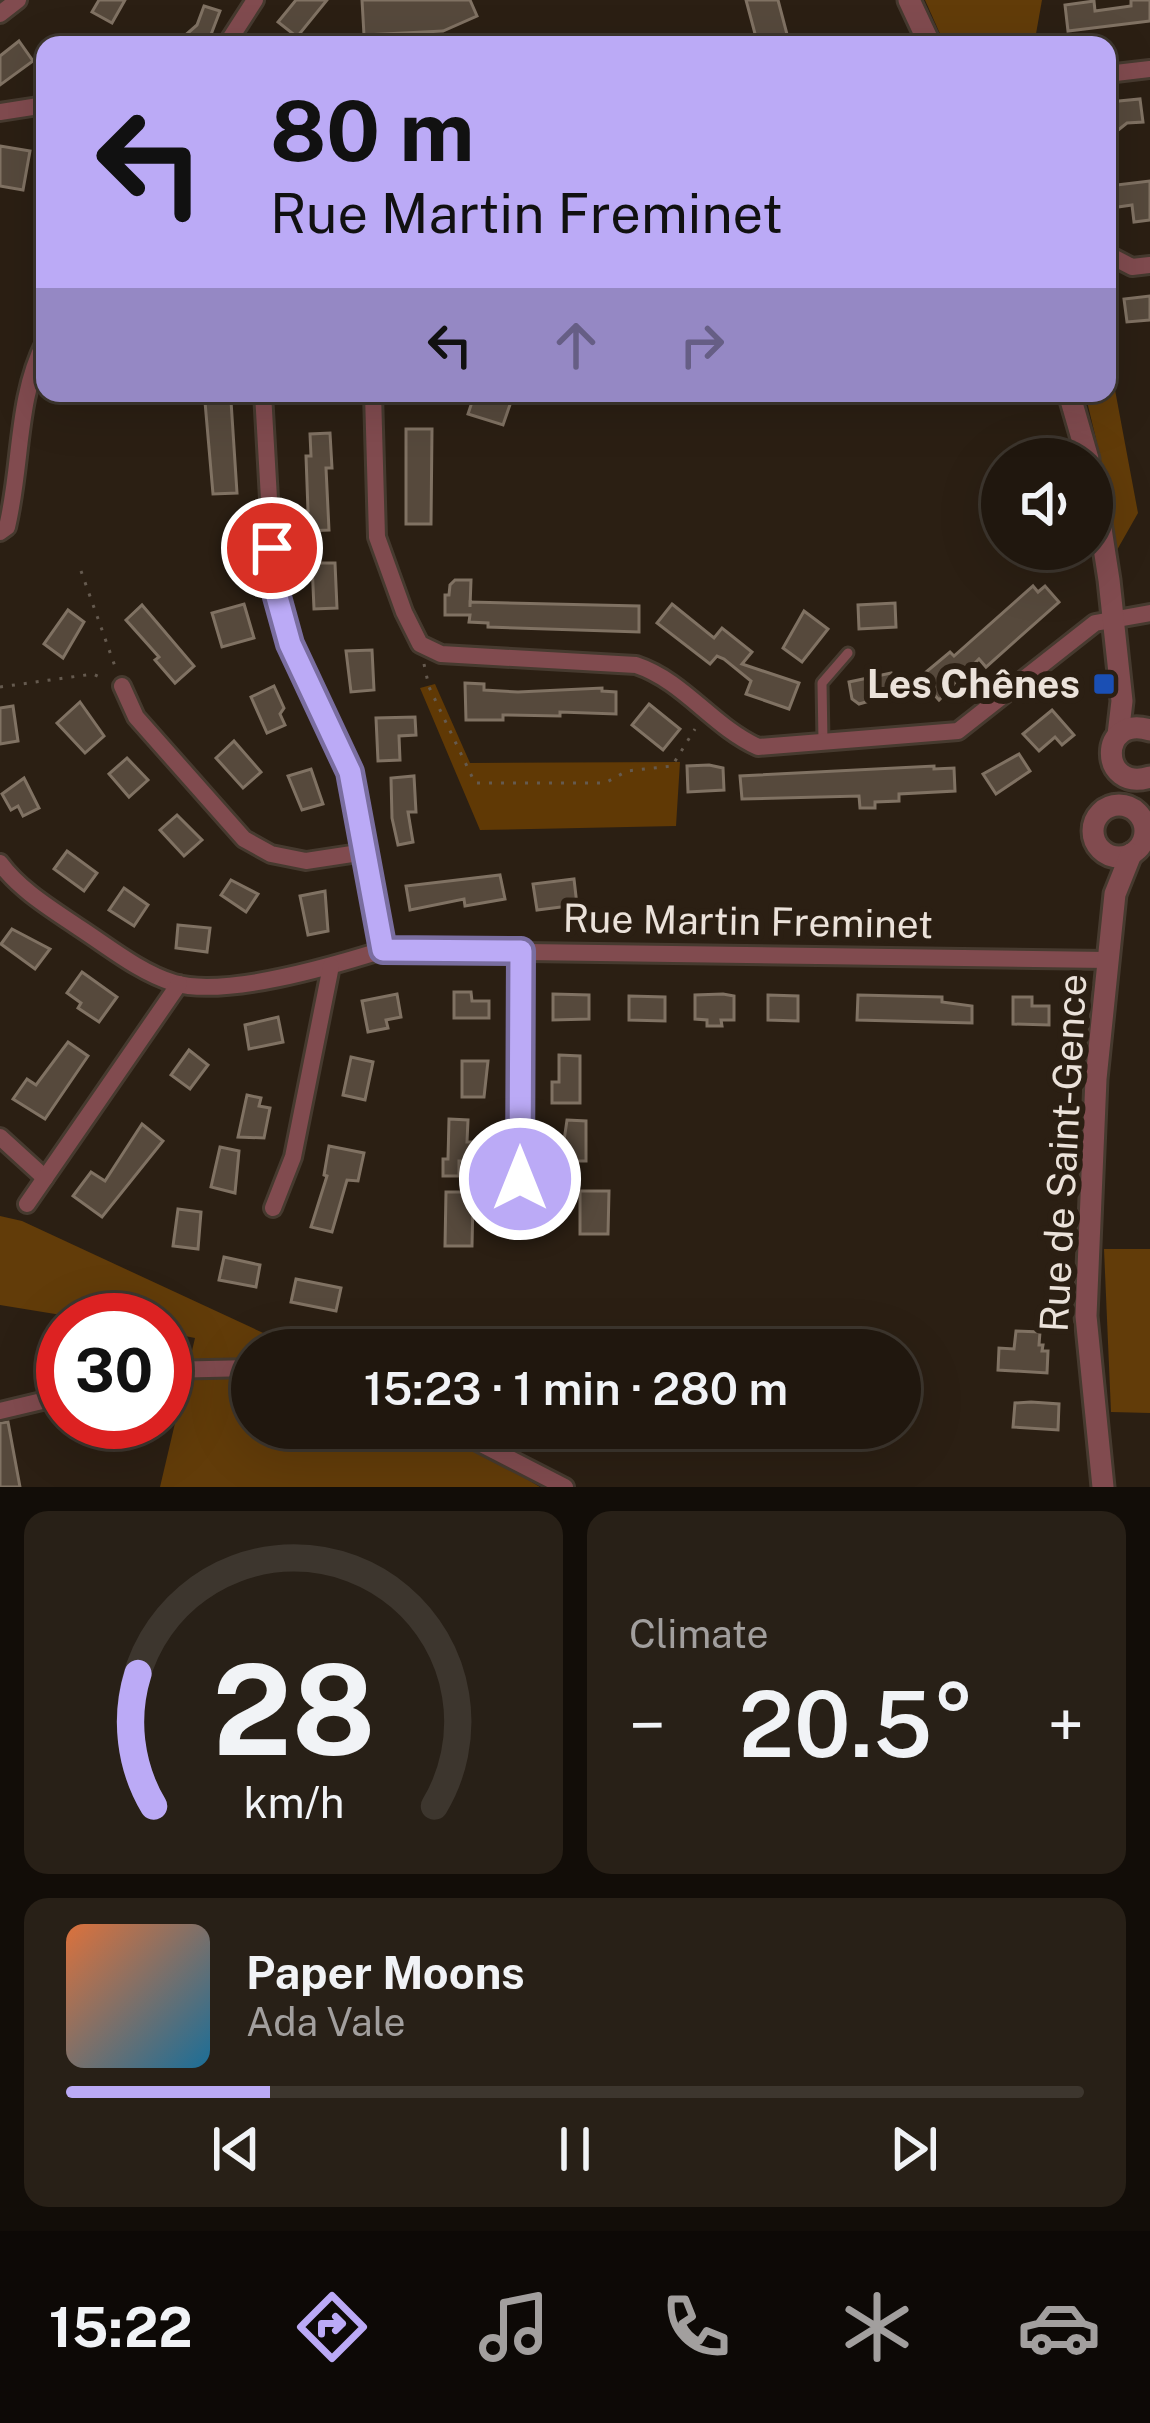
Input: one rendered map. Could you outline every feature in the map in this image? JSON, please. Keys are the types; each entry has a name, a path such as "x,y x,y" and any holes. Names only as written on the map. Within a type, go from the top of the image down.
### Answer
{"street":[{"path":"0,14 18,0"},
{"path":"232,36 255,0"},
{"path":"909,0 926,36"},
{"path":"1116,73 1150,69"},
{"path":"0,112 36,106"},
{"path":"1116,259 1132,267 1150,265"},
{"path":"0,532 7,527 13,502 25,395 36,365"},
{"path":"264,402 274,586 290,644 350,772 383,950"},
{"path":"373,402 377,536 420,644 441,654 636,665 661,673 732,735 758,747 958,731 1095,623 1150,613"},
{"path":"1072,402 1082,438"},
{"path":"1106,570 1122,701 1111,752 1115,769 1108,807 1096,818 1093,836 1102,850 1116,856 1141,844 1138,814 1150,778 1131,780 1115,769"},
{"path":"122,686 136,717 244,839 272,854 306,861 365,852"},
{"path":"1122,701 1147,729"},
{"path":"1118,735 1127,728 1147,729"},
{"path":"1108,807 1125,806 1138,814"},
{"name":"Rue de Saint-Gence","path":"1114,894 1141,844"},
{"name":"Rue de Saint-Gence","path":"1102,850 1114,894 1096,1078 1086,1316 1102,1487"},
{"name":"Rue Martin Freminet","path":"3,876 145,972 179,984 223,986 331,966 383,950 1108,960"},
{"path":"521,951 520,1179 537,1215"},
{"path":"273,1208 293,1157 331,966"},
{"path":"27,1204 179,984"},
{"path":"0,1137 45,1178"},
{"path":"192,1369 231,1368"},
{"path":"0,1412 36,1403"},
{"path":"491,1449 565,1487"}],"lane":[{"path":"824,742 822,683 848,653"}],"path":[{"path":"81,571 122,686"},
{"path":"420,644 428,687 475,783 605,783 626,771 673,766 705,712"},
{"path":"0,687 93,674 122,686"}],"shaded area":[{"path":"925,0 1042,0 1036,36 941,36"},
{"path":"1116,395 1138,513 1117,550 1113,438 1096,438 1087,402 1116,402"},
{"path":"435,684 470,763 680,762 676,826 480,830 420,688"},
{"path":"0,1216 22,1221 177,1293 36,1293 36,1311 0,1305"},
{"path":"1104,1249 1150,1249 1150,1413 1111,1412"},
{"path":"192,1300 255,1329 231,1329 231,1449 478,1449 540,1487 160,1487 169,1449 192,1449"}],"building":[{"path":"99,0 125,0 112,23 92,12"},
{"path":"296,0 327,0 298,36 278,22"},
{"path":"362,0 470,0 477,16 443,31 364,35"},
{"path":"746,0 778,0 787,36 756,36"},
{"path":"1131,0 1150,0 1150,21 1068,31 1065,5 1094,1 1095,11 1131,6"},
{"path":"204,6 220,11 210,36 184,36 197,25"},
{"path":"19,41 33,61 0,85 0,56"},
{"path":"1140,99 1143,122 1127,123 1116,132 1119,101"},
{"path":"0,146 30,151 23,190 0,186"},
{"path":"1150,181 1150,220 1134,222 1132,205 1116,207 1116,185"},
{"path":"1150,296 1150,320 1127,322 1124,299"},
{"path":"205,402 231,402 237,493 213,494"},
{"path":"472,402 511,402 503,425 468,414"},
{"path":"406,429 432,429 431,524 406,524"},
{"path":"330,433 332,468 326,468 329,530 304,531 310,434"},
{"path":"312,563 335,563 337,608 314,609"},
{"path":"455,580 471,580 470,602 639,606 639,632 488,627 488,623 469,622 470,615 445,615 445,595"},
{"path":"1033,586 1038,592 1045,586 1059,602 986,667 979,659 939,700 921,680 926,672 950,652 954,656"},
{"path":"895,603 896,627 859,629 858,605"},
{"path":"244,604 254,638 222,647 212,613"},
{"path":"672,604 714,638 722,628 752,652 742,664 799,683 789,709 746,694 751,681 724,659 717,656 710,664 657,623"},
{"path":"142,605 194,666 175,683 126,620"},
{"path":"68,610 84,622 63,658 44,644"},
{"path":"804,611 828,629 802,662 783,648"},
{"path":"372,650 374,690 351,692 346,651"},
{"path":"891,673 894,694 859,704 852,699 849,682"},
{"path":"465,683 484,684 484,690 518,692 602,688 616,692 616,714 560,712 560,716 466,720"},
{"path":"274,686 284,708 280,714 285,725 267,733 251,697"},
{"path":"80,702 104,736 85,753 57,723"},
{"path":"649,704 680,729 663,750 632,725"},
{"path":"13,706 18,741 0,744 0,708"},
{"path":"1052,710 1074,735 1062,745 1055,737 1039,751 1023,734"},
{"path":"415,717 416,735 399,736 400,760 378,761 376,718"},
{"path":"234,741 261,772 243,788 216,758"},
{"path":"1019,754 1030,771 996,794 983,774"},
{"path":"127,758 148,780 129,797 109,774"},
{"path":"687,766 723,768 724,790 688,792"},
{"path":"954,768 955,791 899,794 899,801 875,802 875,808 860,808 859,796 742,799 740,776"},
{"path":"311,769 323,804 302,810 288,776"},
{"path":"414,776 416,812 408,812 413,842 398,845 391,778"},
{"path":"24,778 39,808 23,816 18,806 11,810 2,794"},
{"path":"177,815 202,840 184,856 160,830"},
{"path":"67,851 97,873 84,891 54,869"},
{"path":"500,875 505,899 465,906 464,899 410,910 406,886"},
{"path":"574,879 577,905 537,910 533,884"},
{"path":"231,880 258,894 246,912 221,895"},
{"path":"124,888 148,905 134,926 109,910"},
{"path":"325,891 328,931 308,935 300,896"},
{"path":"178,925 210,928 207,952 176,948"},
{"path":"12,929 50,949 35,969 1,944"},
{"path":"82,972 117,997 99,1022 78,1008 81,1003 67,993"},
{"path":"454,992 471,992 472,1001 489,1001 489,1018 454,1018"},
{"path":"397,994 401,1017 386,1020 388,1028 368,1032 362,1001"},
{"path":"553,994 589,995 589,1019 553,1020"},
{"path":"695,995 734,996 734,1020 707,1026 707,1020 695,1019"},
{"path":"768,995 798,996 798,1021 768,1020"},
{"path":"858,995 942,997 942,1002 972,1006 972,1023 857,1020"},
{"path":"629,996 665,997 665,1021 629,1020"},
{"path":"1013,997 1032,997 1032,1006 1049,1006 1049,1025 1013,1024"},
{"path":"278,1017 283,1042 249,1049 245,1025"},
{"path":"68,1042 88,1056 45,1119 13,1099 27,1079 36,1085"},
{"path":"189,1050 208,1065 190,1089 171,1075"},
{"path":"559,1055 580,1056 580,1103 552,1103 552,1082 559,1082"},
{"path":"351,1057 373,1062 365,1100 343,1095"},
{"path":"462,1061 488,1061 484,1097 462,1097"},
{"path":"247,1095 261,1098 259,1106 270,1108 264,1138 238,1137"},
{"path":"449,1119 468,1120 467,1142 473,1142 473,1161 459,1161 459,1176 443,1176"},
{"path":"567,1120 586,1121 586,1161 561,1161"},
{"path":"142,1124 163,1141 102,1217 73,1196 91,1172 105,1181"},
{"path":"329,1146 364,1153 358,1181 347,1180 332,1232 311,1227 327,1176"},
{"path":"220,1147 239,1151 235,1193 211,1187"},
{"path":"580,1191 609,1191 608,1234 580,1234"},
{"path":"446,1192 469,1192 472,1246 445,1246"},
{"path":"178,1209 201,1212 198,1249 173,1246"},
{"path":"224,1257 260,1265 256,1287 219,1280"},
{"path":"296,1279 341,1288 336,1311 291,1302"},
{"path":"1016,1331 1040,1332 1039,1345 1048,1351 1047,1373 998,1370 999,1348 1014,1349"},
{"path":"1015,1403 1059,1404 1058,1430 1013,1427"},
{"path":"8,1422 20,1487 0,1487 0,1423"}],"place":[{"name":"Les Chênes","path":"1104,684"}],"route":[{"path":"272,548 274,586 290,644 350,772 383,950 521,951 520,1179"}]}
